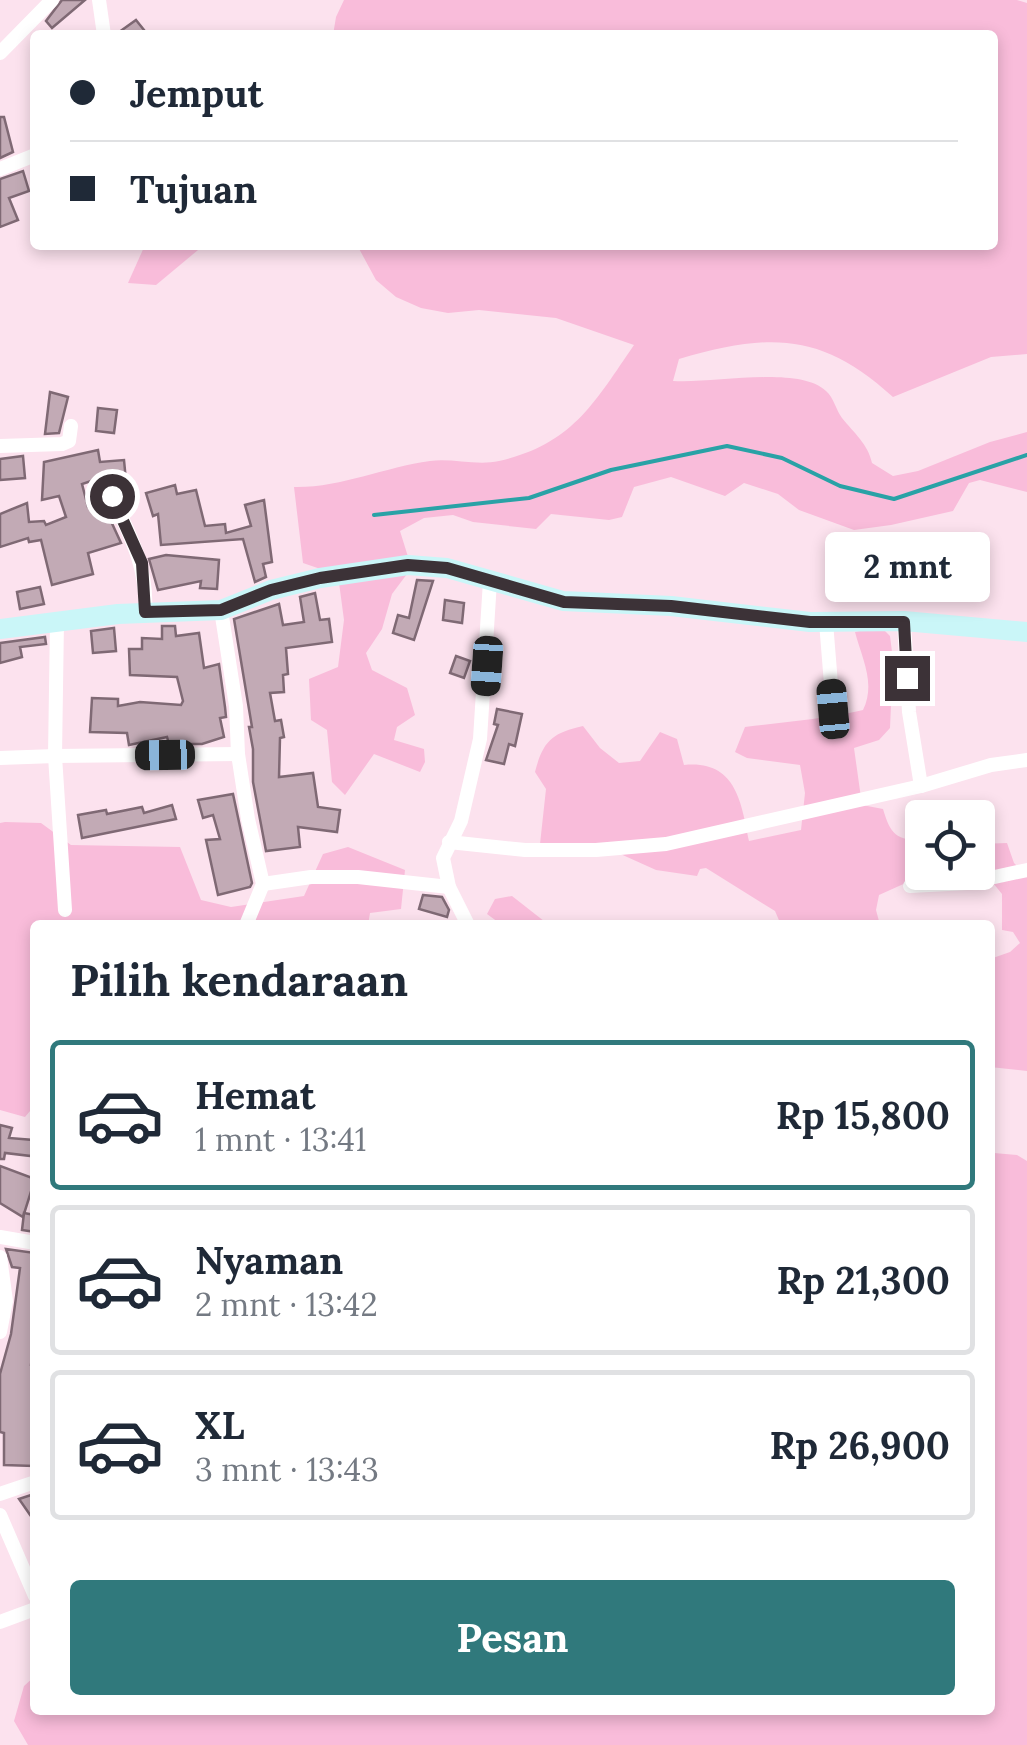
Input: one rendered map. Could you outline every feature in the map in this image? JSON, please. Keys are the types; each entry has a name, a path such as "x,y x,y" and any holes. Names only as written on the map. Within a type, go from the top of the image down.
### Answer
{"main road":[{"path":"0,629 145,612 221,610 271,590 362,570 408,565 447,568 564,602 671,606 764,618 904,622 1027,632"}],"street":[{"path":"0,52 52,0"},
{"path":"99,0 103,30"},
{"path":"0,168 30,157"},
{"path":"0,446 62,444 68,441 71,426"},
{"path":"95,491 112,496 134,540 142,563 145,612"},
{"path":"466,920 450,887 443,858 462,822 480,739 490,581"},
{"path":"221,610 236,706 238,754 263,884 248,920"},
{"path":"57,622 56,756 65,910"},
{"path":"826,622 833,709"},
{"path":"904,622 909,712 921,786"},
{"path":"0,758 238,754"},
{"path":"449,842 525,850 596,850 666,844 1027,760"},
{"path":"995,876 1027,870"},
{"path":"263,884 311,877 358,877 450,887"},
{"path":"0,1238 30,1243"},
{"path":"0,1257 6,1301 0,1332"},
{"path":"0,1494 30,1484"},
{"path":"0,1514 30,1584"},
{"path":"0,1622 30,1610"}],"shaded area":[{"path":"344,0 1027,3 1027,354 991,357 893,397 842,360 792,343 740,345 679,359 673,381 776,377 813,383 829,394 842,418 864,444 872,463 893,476 918,471 990,442 1027,432 1027,492 980,480 969,483 953,511 854,530 799,510 778,494 744,483 725,496 671,477 634,487 622,517 609,520 551,514 536,529 473,522 453,515 424,518 400,531 409,560 407,574 392,594 382,629 366,653 372,670 407,688 415,715 397,727 394,740 424,749 425,762 420,772 374,754 345,795 332,782 327,730 311,720 309,679 338,667 344,620 338,575 303,563 294,487 328,484 430,461 491,462 524,454 546,444 579,418 634,345 556,318 421,308 396,297 376,280 360,250 998,250 998,30 334,30"},
{"path":"143,250 198,250 156,285 128,283"},
{"path":"880,626 890,636 893,660 890,728 879,740 854,748 862,805 883,809 889,825 905,838 905,883 879,895 879,920 779,920 775,911 706,868 700,869 697,876 656,870 596,843 540,844 546,789 535,772 538,761 550,740 583,726 600,748 619,763 640,761 660,732 677,739 684,765 715,769 733,786 749,841 801,830 805,793 800,765 747,758 735,752 745,727 863,710 868,690 855,632"},
{"path":"0,823 41,823 71,845 180,847 201,900 231,907 304,896 323,854 348,847 405,870 401,909 370,913 369,920 30,920 30,1111 25,1117 0,1110"},
{"path":"995,843 1007,843 1014,863 1027,876 1027,1071 995,1068 995,957 1020,943 1013,932 1002,930 1002,894 995,885"},
{"path":"512,896 543,920 495,920 487,914 495,899"},
{"path":"995,1153 1017,1155 1027,1161 1027,1745 28,1745 14,1721 24,1686 30,1681 30,1715 995,1715"}],"building":[{"path":"62,0 85,0 52,28 46,21"},
{"path":"136,20 144,30 122,30"},
{"path":"0,117 4,117 13,152 0,158"},
{"path":"23,171 29,191 9,198 18,220 0,227 0,179"},
{"path":"50,392 68,397 59,433 45,434"},
{"path":"98,408 117,410 114,433 96,431"},
{"path":"98,450 100,462 124,460 126,481 94,480 82,484 88,507 104,506 121,543 88,553 93,574 52,585 41,540 29,542 28,538 0,547 0,514 27,503 29,522 44,521 46,525 66,517 59,496 42,500 44,462"},
{"path":"23,456 25,478 0,480 0,459"},
{"path":"175,485 177,494 196,490 205,526 225,524 226,533 251,526 245,505 264,500 272,562 263,564 266,577 255,582 243,539 161,545 158,514 153,516 146,493"},
{"path":"166,555 219,560 217,589 200,588 201,581 158,590 149,559"},
{"path":"417,580 433,581 414,640 393,633 398,615 409,618"},
{"path":"40,587 44,604 20,609 17,592"},
{"path":"315,593 320,620 329,619 332,642 286,648 288,674 283,675 284,692 270,693 275,721 281,720 284,737 280,738 279,777 313,773 318,807 340,810 337,832 298,827 300,847 266,851 253,782 252,727 234,619 279,604 283,625 304,622 300,597"},
{"path":"445,600 464,603 462,623 443,620"},
{"path":"162,626 175,626 176,636 199,633 204,668 219,664 226,717 220,718 224,737 202,744 169,744 167,737 129,745 127,733 90,732 92,698 118,699 118,706 140,702 181,705 177,677 130,675 129,649 142,649 142,638 162,639"},
{"path":"114,628 116,651 93,653 91,631"},
{"path":"45,637 46,644 20,647 22,657 0,663 0,643"},
{"path":"456,656 470,661 464,678 450,673"},
{"path":"497,709 522,714 515,746 509,744 504,764 486,760 498,725 494,724"},
{"path":"233,794 252,883 250,887 218,895 206,840 220,839 213,815 203,818 198,800"},
{"path":"172,805 176,819 82,838 78,815 142,807 144,813"},
{"path":"423,895 442,897 449,910 447,917 419,909"},
{"path":"0,1125 12,1128 9,1138 30,1140 30,1156 5,1153 4,1159 0,1159"},
{"path":"0,1166 30,1177 30,1195 23,1217 0,1203"},
{"path":"24,1213 30,1214 30,1231 22,1230"},
{"path":"6,1249 30,1252 30,1466 4,1465 4,1433 0,1432 0,1374 11,1334 20,1268 12,1267"},
{"path":"30,1495 30,1515 19,1499"}],"waterway":[{"path":"374,515 529,498 611,470 727,446 782,458 840,486 894,499 1027,455"}],"route":[{"path":"112,496 142,563 145,612 221,610 271,590 362,570 408,565 447,568 564,602 671,606 810,622 904,622 907,678"}]}
